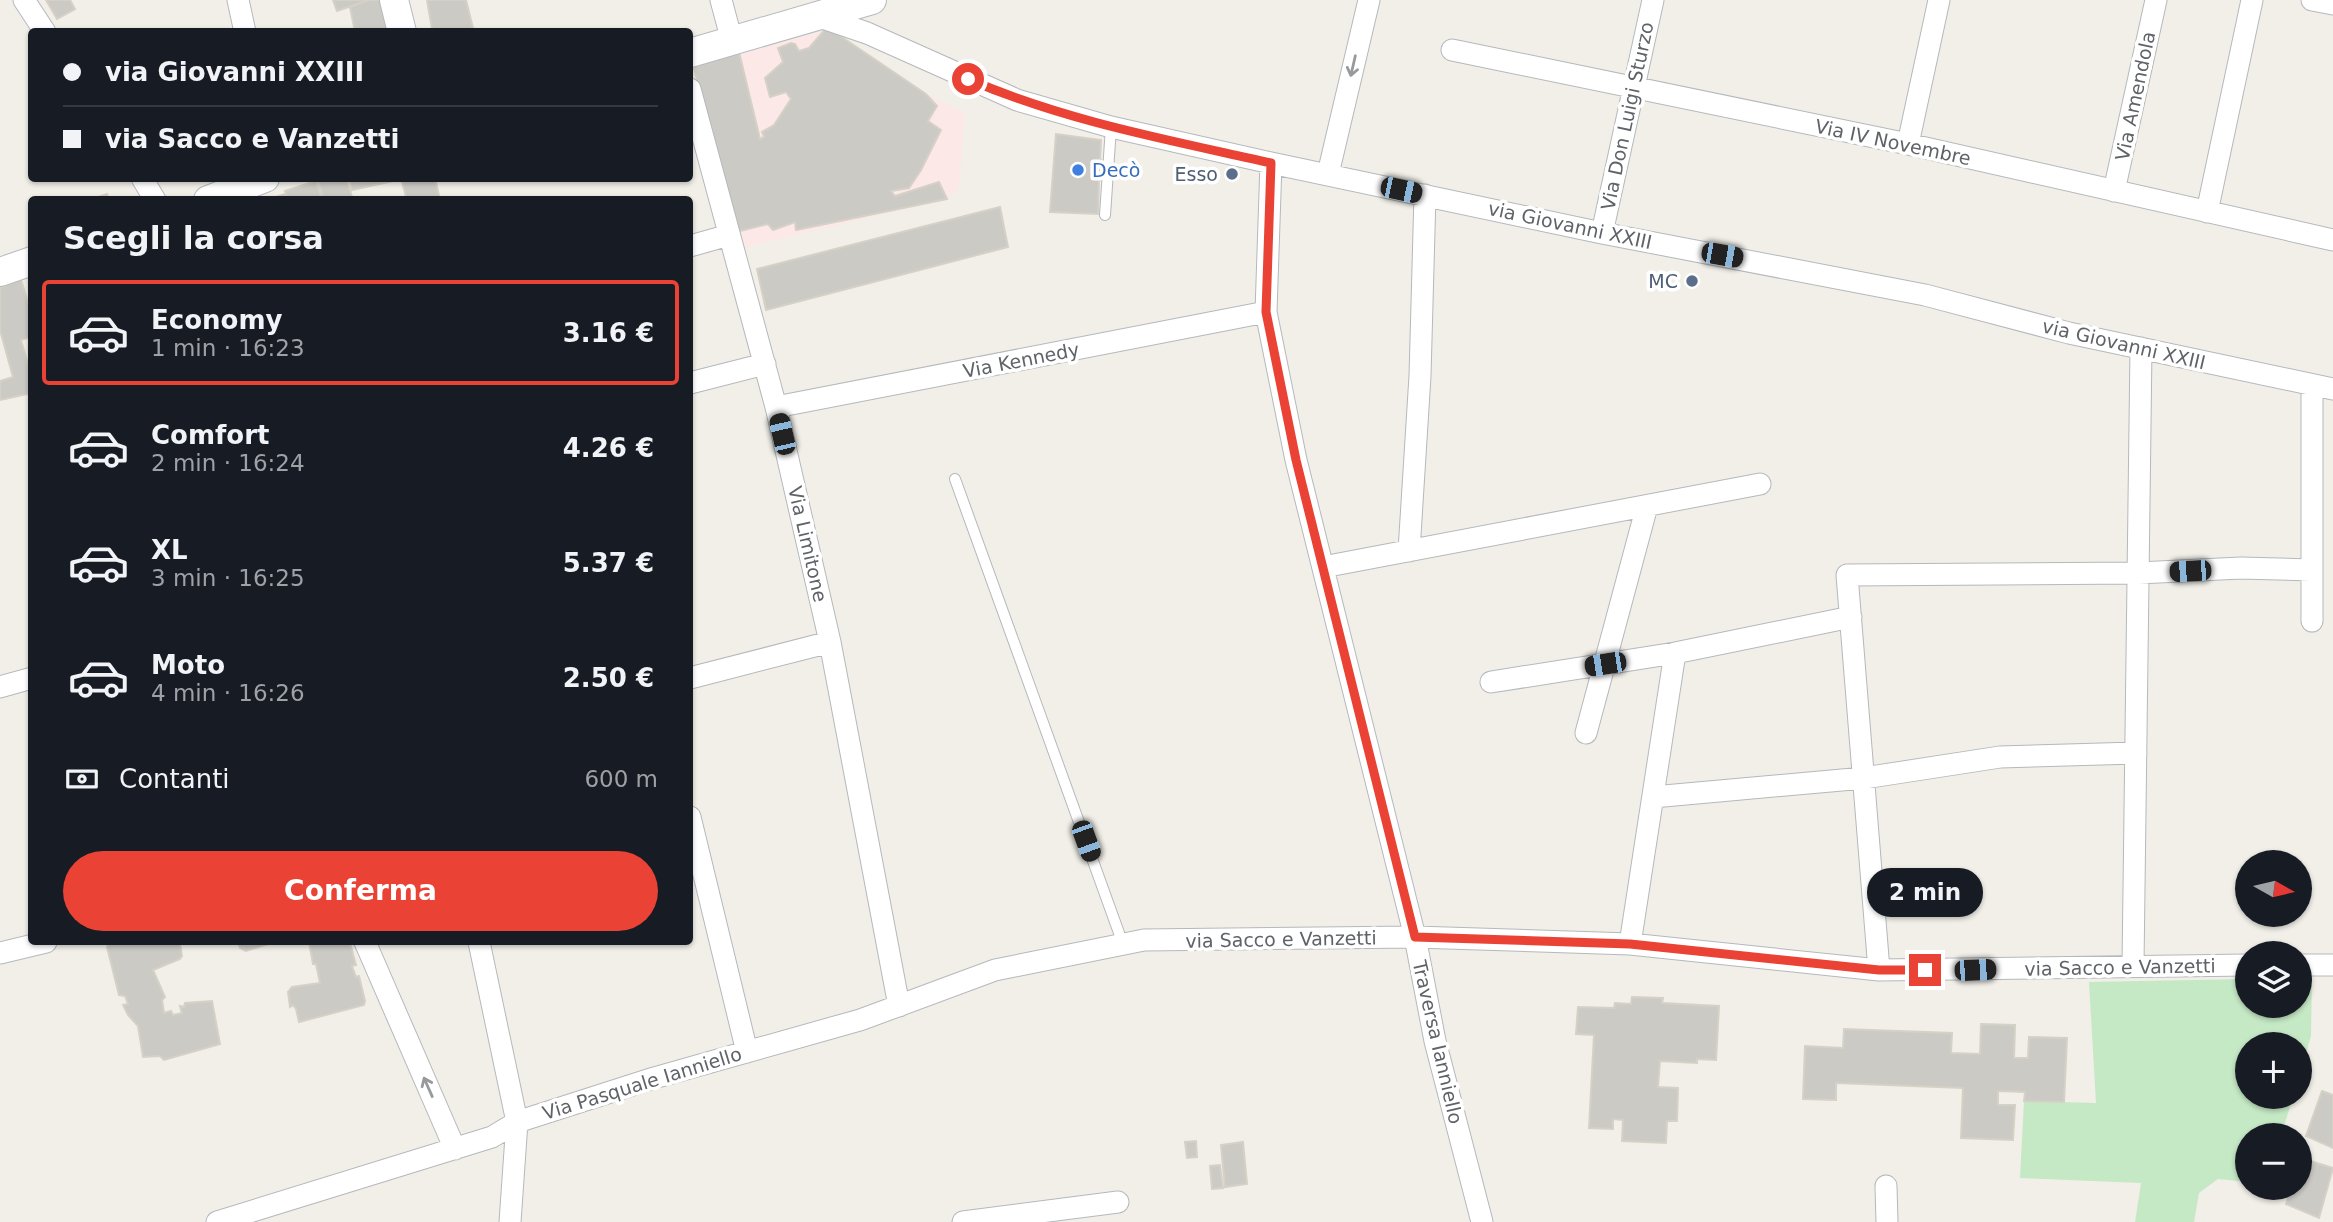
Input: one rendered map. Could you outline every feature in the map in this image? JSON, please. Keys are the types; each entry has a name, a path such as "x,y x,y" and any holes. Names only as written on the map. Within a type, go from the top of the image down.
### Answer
{"street":[{"path":"24,0 42,28"},
{"path":"238,0 244,28"},
{"path":"394,0 401,28"},
{"path":"721,0 732,41"},
{"path":"693,52 872,0"},
{"path":"1328,174 1369,0"},
{"name":"Via Don Luigi Sturzo","path":"1602,233 1653,0"},
{"path":"1908,144 1939,0"},
{"name":"Via Amendola","path":"2114,191 2156,0"},
{"path":"2207,212 2252,0"},
{"path":"2312,0 2333,4"},
{"name":"via Giovanni XXIII","path":"820,17 867,33 1017,100 1111,127 1602,233 1925,295 2069,333 2323,387"},
{"name":"Via IV Novembre","path":"1452,50 1908,144 2333,240"},
{"name":"Via Limitone","path":"693,100 776,407 830,642 899,1006"},
{"name":"Traversa Ianniello","path":"1271,163 1266,312 1296,460 1415,937 1435,1041 1482,1222"},
{"path":"218,196 255,182"},
{"path":"1409,551 1420,376 1425,195"},
{"path":"693,245 729,235"},
{"path":"0,272 28,262"},
{"name":"Via Kennedy","path":"776,407 1266,312"},
{"path":"2133,966 2141,348"},
{"path":"693,382 765,364"},
{"path":"2312,621 2312,570 2323,387"},
{"path":"1323,567 1760,484"},
{"path":"1586,733 1647,506"},
{"path":"1879,970 1847,575 2138,573 2241,568 2312,570"},
{"path":"1491,682 1675,653 1851,617"},
{"path":"693,677 830,642"},
{"path":"1630,944 1675,653"},
{"path":"0,687 28,679"},
{"path":"1653,797 1864,778 2000,757 2136,752"},
{"path":"693,829 747,1052"},
{"name":"via Sacco e Vanzetti","path":"1071,955 1144,940 1415,937 1630,944 1879,970 2235,965"},
{"path":"0,953 33,945"},
{"path":"366,945 455,1149"},
{"path":"480,945 517,1122 510,1222"},
{"name":"Via Pasquale Ianniello","path":"217,1222 492,1137 517,1122 654,1078 860,1020 995,970 1071,955"},
{"path":"2312,965 2333,965"},
{"path":"1886,1186 1886,1222"},
{"path":"963,1222 1118,1202"}],"lane":[{"path":"1105,215 1111,127"},
{"path":"956,479 1123,944"}],"shaded area":[{"path":"827,27 926,94 965,113 959,188 947,199 742,248 693,64 816,33"}],"green space":[{"path":"2235,979 2235,1018 2311,1018 2311,1032 2235,1032 2235,1109 2289,1109 2285,1123 2235,1123 2235,1181 2218,1179 2199,1193 2194,1222 2135,1222 2141,1183 2020,1178 2024,1101 2096,1103 2089,982"}],"building":[{"path":"46,0 70,0 75,9 57,19"},
{"path":"333,0 369,0 337,11"},
{"path":"369,0 381,0 389,28 354,28 350,7"},
{"path":"427,0 466,0 473,28 432,28"},
{"path":"827,27 926,94 937,106 928,121 941,130 921,170 909,188 891,191 895,196 939,182 947,199 796,230 795,222 773,230 768,224 736,232 693,64 739,52 760,139 764,137 762,132 774,125 791,99 786,92 770,97 765,78 783,62 778,48 791,43 795,44 799,51 809,48"},
{"name":"Decò","path":"1056,134 1101,140 1103,180 1099,180 1098,214 1050,212"},
{"path":"316,182 321,196 287,196 285,191"},
{"path":"318,182 347,182 352,196 323,196"},
{"path":"350,182 388,182 352,190"},
{"path":"402,182 436,182 439,196 406,196"},
{"path":"1000,207 1008,247 766,310 757,269"},
{"path":"21,279 28,303 28,337 21,340 28,364 28,394 0,400 0,381 13,377 0,330 0,288"},
{"path":"180,945 180,959 153,970 165,997 162,1000 164,1013 182,1013 180,1006 184,1007 185,1003 212,1001 220,1044 164,1060 160,1056 143,1057 138,1026 123,1005 128,1004 125,996 119,995 107,947"},
{"path":"239,945 265,945 246,951"},
{"path":"310,945 351,945 356,965 352,966 356,977 359,976 364,1005 299,1022 296,1009 293,1005 290,1007 288,992 292,987 320,983 316,964 313,964"},
{"path":"1632,997 1663,998 1662,1003 1719,1006 1716,1060 1697,1059 1697,1063 1660,1061 1658,1087 1678,1088 1677,1121 1667,1121 1666,1143 1622,1141 1623,1120 1613,1119 1613,1129 1589,1128 1594,1035 1576,1034 1578,1007 1614,1008 1615,1003 1631,1004"},
{"path":"1981,1024 2015,1025 2014,1058 2028,1058 2029,1037 2067,1038 2064,1102 2024,1101 2025,1092 1998,1091 1998,1105 2015,1105 2013,1140 1961,1138 1963,1088 1836,1083 1836,1100 1803,1099 1805,1046 1843,1048 1844,1029 1952,1033 1951,1053 1980,1054"},
{"path":"2322,1091 2333,1095 2333,1148 2312,1139 2311,1123"},
{"path":"1196,1141 1197,1157 1187,1158 1185,1142"},
{"path":"1243,1142 1247,1184 1225,1187 1221,1145"},
{"path":"2312,1161 2333,1168 2319,1218 2286,1204 2287,1200 2312,1200"},
{"path":"1220,1165 1223,1188 1212,1189 1210,1166"}],"place":[{"name":"Decò","path":"1078,170"},
{"name":"Esso","path":"1232,174"},
{"name":"MC","path":"1692,281"}],"route":[{"path":"968,79 1017,100 1111,127 1271,163 1266,312 1296,460 1415,937 1630,944 1879,970 1925,970"}]}
